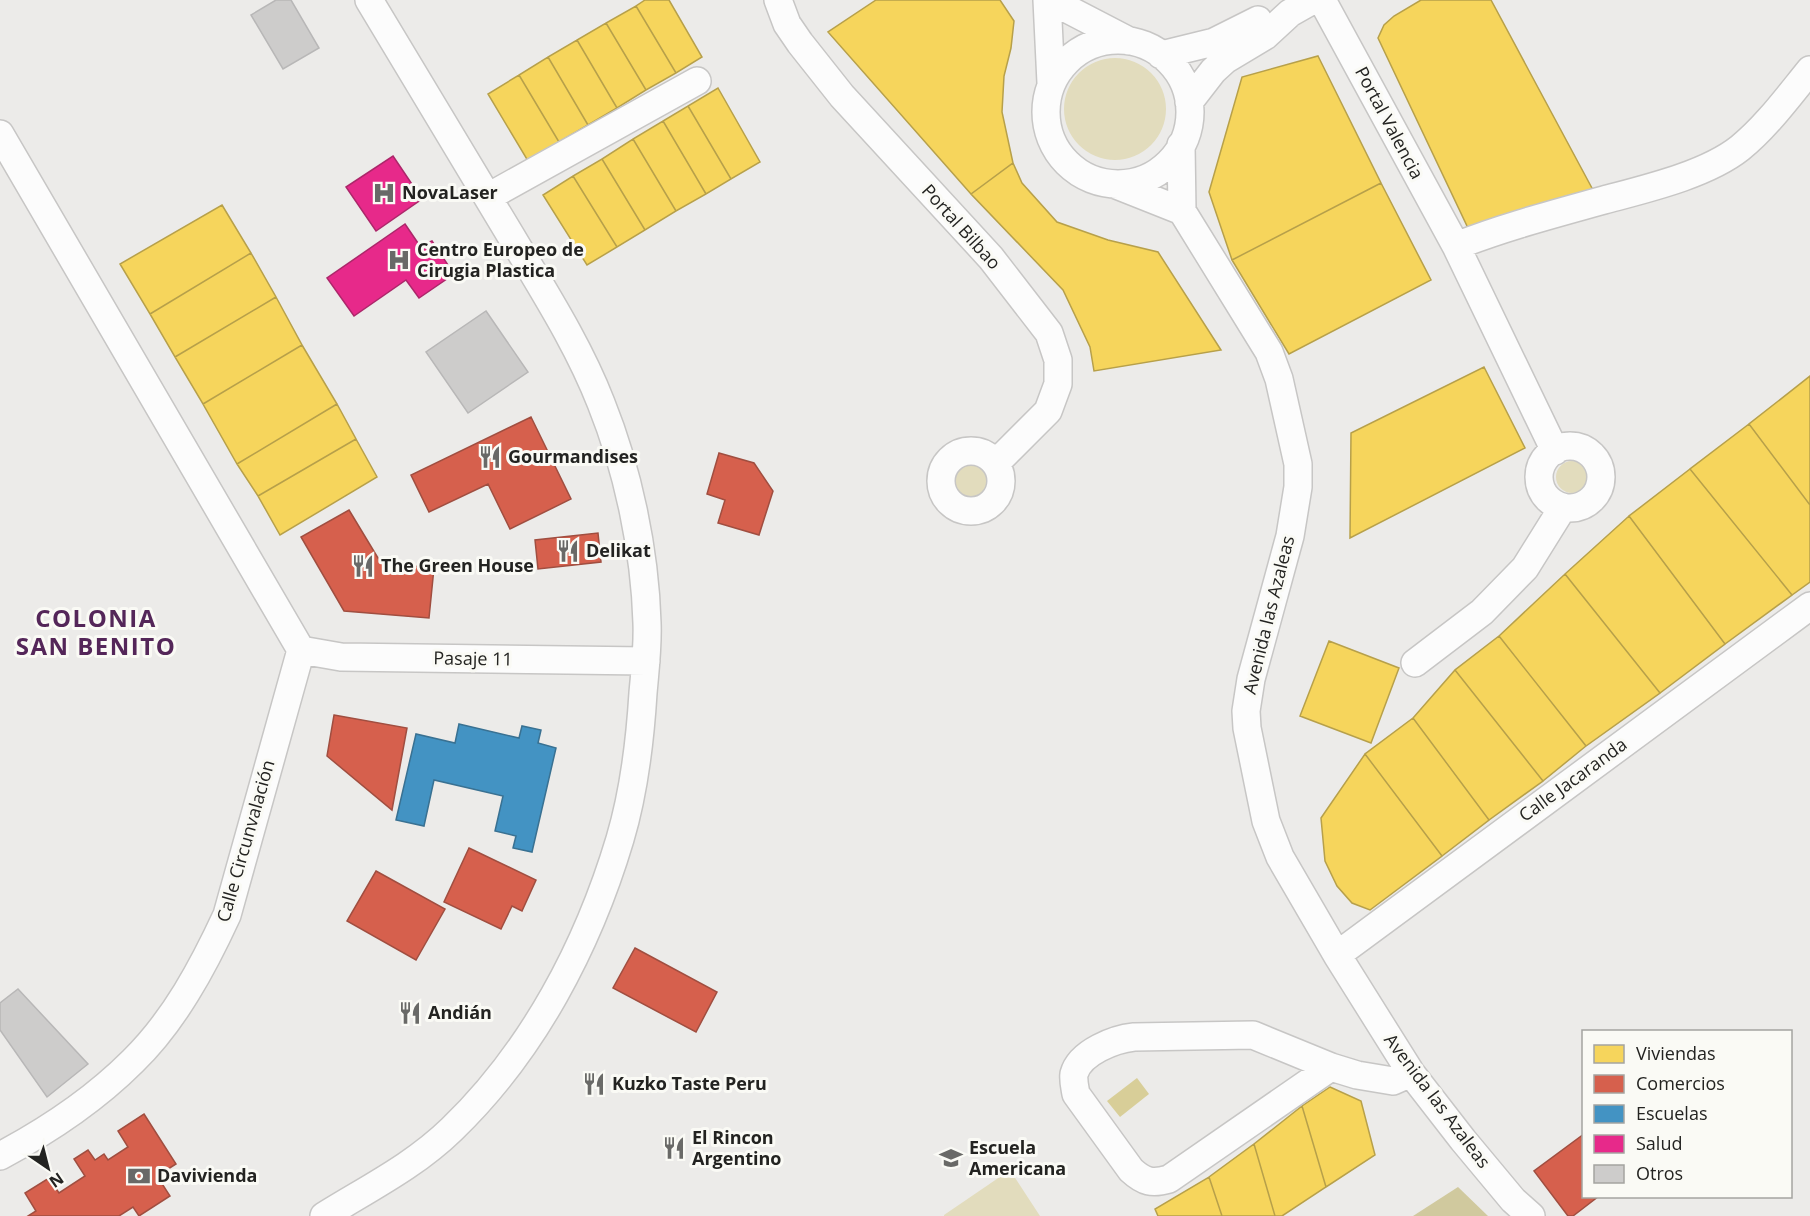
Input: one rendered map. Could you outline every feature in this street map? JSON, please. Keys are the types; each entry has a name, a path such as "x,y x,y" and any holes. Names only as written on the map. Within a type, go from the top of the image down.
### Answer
{"street":[{"path":"324,1216 403,1170 454,1128 498,1077 539,1021 594,913 620,839 637,759 646,661 647,625 644,581 629,496 601,403 580,355 369,0"},
{"name":"Portal Bilbao","path":"778,0 787,24 800,44 842,96 991,258 1049,333 1058,360 1058,384 1048,411 996,463"},
{"path":"1052,83 1048,0 1161,54 1170,62 1182,80 1189,102 1189,124 1181,145 1168,164 1158,172 1137,182 1114,184"},
{"name":"Portal Valencia","path":"1323,0 1456,246 1555,451"},
{"path":"1161,54 1214,42 1258,20 1302,6"},
{"path":"1189,102 1213,71 1225,60 1265,36 1302,6"},
{"path":"1130,41 1099,43 1079,51 1063,65 1048,94 1045,115 1053,146 1074,170 1093,180 1114,184 1182,211 1181,145"},
{"path":"1456,246 1535,219 1657,185 1716,164 1740,148 1778,109 1810,70"},
{"path":"488,197 697,81"},
{"path":"0,134 301,650"},
{"name":"Avenida las Azaleas","path":"1182,211 1269,352 1279,379 1295,442 1298,487 1290,536 1251,679 1246,711 1247,728 1266,821 1280,857 1336,955 1411,1073 1506,1191 1531,1216"},
{"path":"1575,446 1594,456 1599,465 1600,485 1596,495 1580,507 1563,507 1551,502 1544,494 1540,485 1542,465 1555,451 1575,446"},
{"path":"1415,663 1482,612 1525,568 1563,507"},
{"name":"Calle Jacaranda","path":"1336,955 1810,606"},
{"name":"Pasaje 11","path":"301,650 340,657 646,661"},
{"name":"Calle Circunvalación","path":"0,1156 41,1134 77,1110 134,1060 160,1029 208,956 227,915 301,650"},
{"path":"1331,1067 1169,1179 1149,1182 1140,1179 1131,1170 1076,1094 1074,1083 1074,1074 1088,1056 1106,1043 1134,1036 1242,1033 1253,1035 1331,1067 1357,1075 1393,1081 1411,1073"}],"shaded area":[{"path":"1115,58 1135,62 1151,73 1162,89 1166,109 1162,129 1151,145 1135,156 1115,160 1095,156 1079,145 1068,129 1064,109 1068,89 1079,73 1095,62"},
{"path":"1572,461 1584,465 1588,477 1584,489 1572,493 1560,489 1556,477 1560,465"},
{"path":"972,464 986,469 991,483 986,497 972,502 958,497 953,483 958,469"},
{"path":"1137,1078 1149,1094 1120,1117 1107,1101"},
{"path":"1010,1170 1040,1216 944,1216 944,1215"},
{"path":"1458,1187 1488,1216 1413,1216"}],"building: Viviendas":[{"path":"645,0 669,0 702,57 676,73 636,6"},
{"path":"876,0 1000,0 1014,21 1011,48 1004,76 1002,112 1013,163 971,194 828,32"},
{"path":"1421,0 1491,0 1593,190 1468,228 1378,38 1384,25 1394,16"},
{"path":"636,6 676,73 646,90 606,23"},
{"path":"606,23 646,90 617,108 577,40"},
{"path":"577,40 617,108 588,125 548,57"},
{"path":"1318,56 1381,183 1232,260 1209,192 1242,77"},
{"path":"548,57 588,125 559,142 519,75"},
{"path":"519,75 559,142 528,161 488,94"},
{"path":"718,88 760,162 731,179 688,106"},
{"path":"688,106 731,179 706,194 663,121"},
{"path":"663,121 706,194 676,211 633,139"},
{"path":"633,139 676,211 645,230 602,159"},
{"path":"602,159 645,230 617,247 573,176"},
{"path":"1013,163 1022,183 1057,222 1108,240 1158,252 1221,350 1094,371 1090,347 1063,290 971,194"},
{"path":"573,176 617,247 587,265 543,195"},
{"path":"1381,183 1431,280 1289,354 1232,260"},
{"path":"222,205 251,253 150,314 120,264"},
{"path":"251,253 276,297 175,357 150,314"},
{"path":"276,297 302,345 203,404 175,357"},
{"path":"302,345 337,404 237,464 203,404"},
{"path":"1484,367 1525,448 1350,538 1351,433"},
{"path":"1810,376 1810,505 1749,424"},
{"path":"337,404 356,439 258,496 237,464"},
{"path":"1749,424 1810,505 1810,582 1792,595 1690,469"},
{"path":"356,439 377,477 280,535 258,496"},
{"path":"1690,469 1792,595 1725,644 1629,516"},
{"path":"1629,516 1725,644 1660,693 1565,574"},
{"path":"1565,574 1660,693 1586,746 1499,636"},
{"path":"1499,636 1586,746 1543,781 1455,670"},
{"path":"1329,641 1399,668 1371,743 1300,716"},
{"path":"1455,670 1543,781 1489,820 1413,718"},
{"path":"1413,718 1489,820 1442,856 1365,754"},
{"path":"1365,754 1442,856 1370,910 1352,903 1337,886 1325,861 1321,818"},
{"path":"1330,1087 1361,1101 1375,1155 1326,1187 1302,1106"},
{"path":"1302,1106 1326,1187 1282,1216 1275,1216 1254,1144"},
{"path":"1254,1144 1275,1216 1222,1216 1209,1177"},
{"path":"1209,1177 1222,1216 1158,1216 1155,1209"}],"building: Comercios":[{"path":"531,417 571,499 510,529 488,484 429,512 411,475"},
{"path":"719,453 754,463 773,491 759,535 718,523 725,500 707,494"},
{"name":"The Green House","path":"349,510 381,563 434,568 429,618 344,611 301,537"},
{"name":"Delikat","path":"598,533 601,562 538,569 535,540"},
{"path":"334,715 407,728 392,810 327,756"},
{"path":"469,848 536,880 522,911 512,906 501,929 444,902"},
{"path":"376,871 445,909 416,960 347,921"},
{"path":"635,948 717,992 696,1032 613,988"},
{"path":"144,1114 176,1164 157,1176 170,1196 139,1216 133,1207 119,1216 28,1216 36,1211 25,1193 49,1178 59,1193 85,1176 74,1159 88,1150 95,1160 104,1154 108,1160 128,1147 118,1131"},
{"path":"1582,1135 1582,1198 1596,1198 1573,1216 1568,1216 1534,1171"}],"building: Escuelas":[{"path":"459,724 519,738 522,726 541,730 538,743 556,748 532,852 513,848 516,836 495,831 503,796 434,780 424,826 396,820 416,734 455,743"}],"building: Salud":[{"name":"NovaLaser","path":"393,156 422,199 376,231 346,187"},
{"name":"Centro Europeo de Cirugia Plastica","path":"405,224 420,246 432,241 454,274 419,298 406,280 354,316 327,278"}],"building: Otros":[{"path":"276,0 291,0 319,48 283,69 251,15"},
{"path":"486,311 528,372 468,413 426,352"},
{"path":"18,989 88,1064 47,1097 0,1030 0,1003"}],"place":[{"name":"NovaLaser","path":"384,193"},
{"name":"Centro Europeo de Cirugia Plastica","path":"399,260"},
{"name":"Gourmandises","path":"490,457"},
{"name":"Delikat","path":"568,551"},
{"name":"The Green House","path":"363,566"},
{"name":"Andián","path":"410,1013"},
{"name":"Kuzko Taste Peru","path":"594,1084"},
{"name":"El Rincon Argentino","path":"674,1148"},
{"name":"Escuela Americana","path":"951,1158"},
{"name":"Davivienda","path":"139,1176"}],"district":[{"name":"COLONIA SAN BENITO","path":"96,633"}]}
